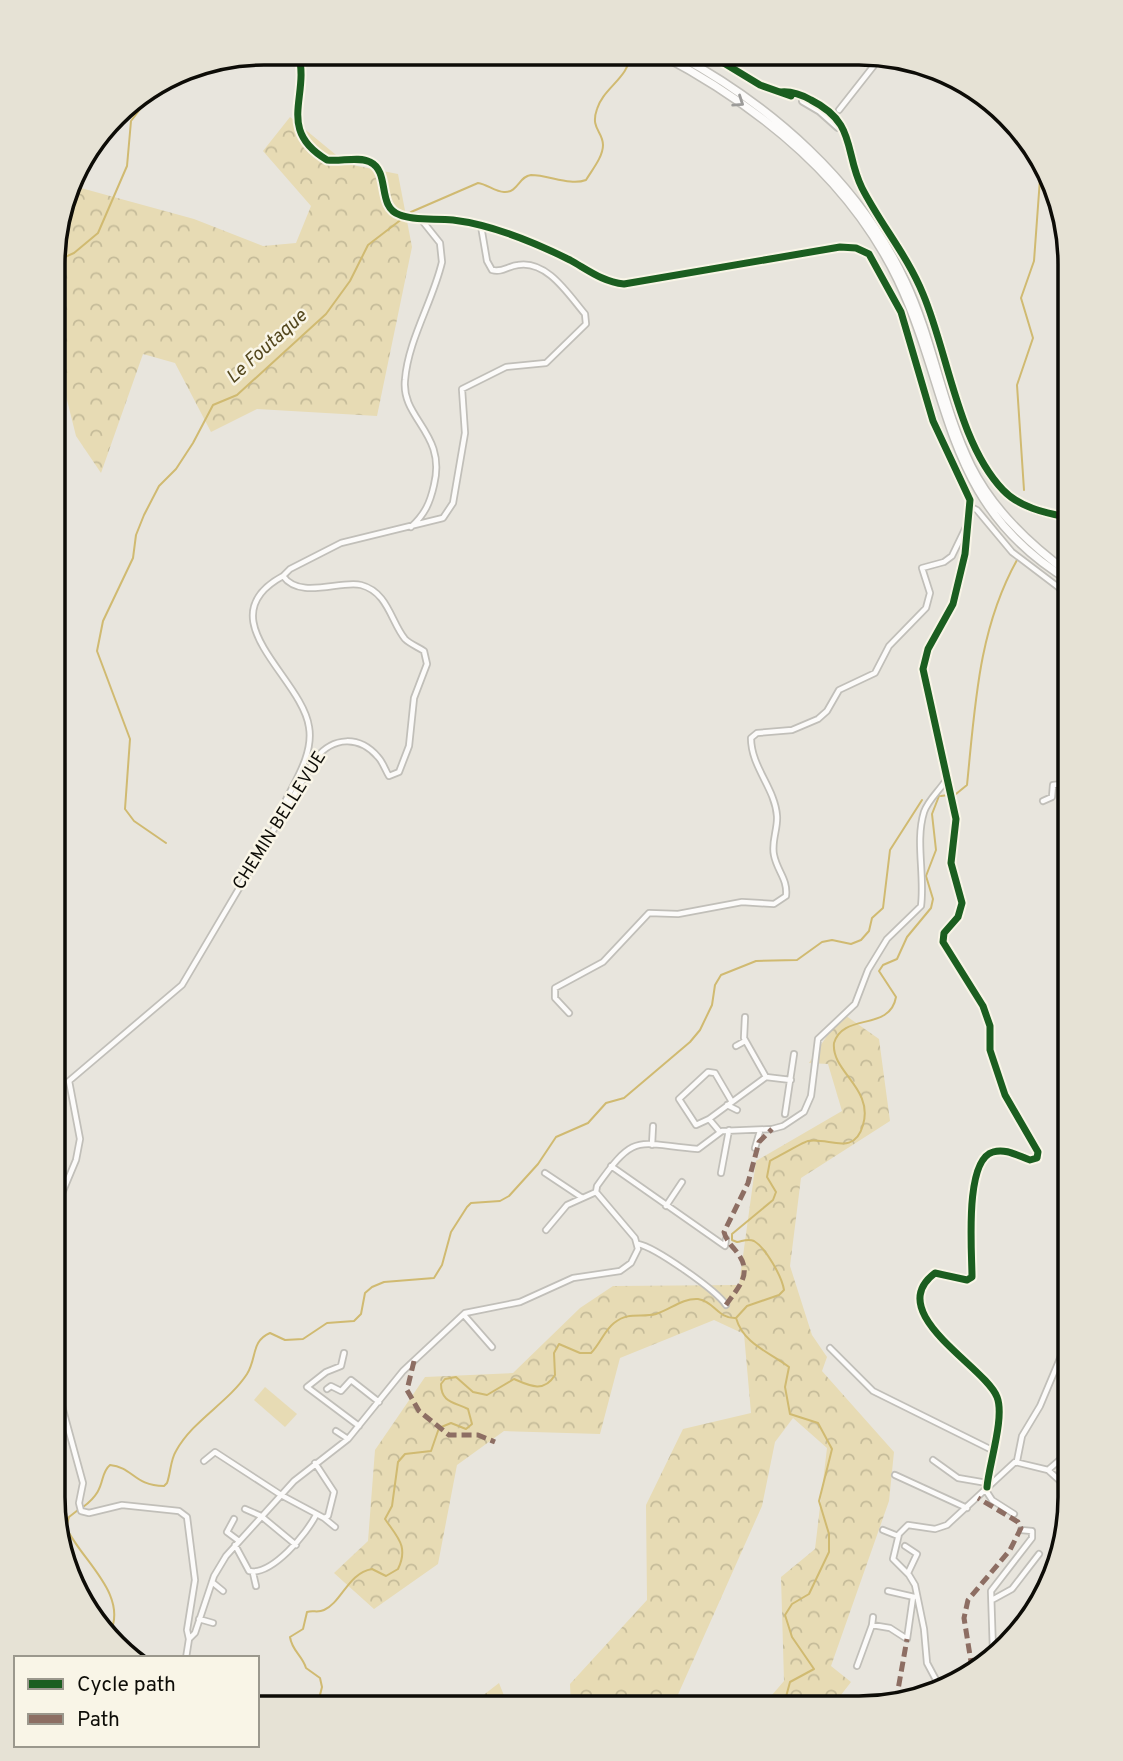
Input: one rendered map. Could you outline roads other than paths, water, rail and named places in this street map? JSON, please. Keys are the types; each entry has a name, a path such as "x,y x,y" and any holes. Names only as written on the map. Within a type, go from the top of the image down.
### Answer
{"highway":[{"path":"679,65 774,127 816,166 851,206 898,281 944,416 970,478 1025,548 1058,572"},
{"path":"695,65 734,87 779,121 820,160 857,204 892,256 908,289 950,412 977,476 1020,533 1058,564"}],"main road":[{"path":"727,65 760,85 813,106 838,124"},
{"path":"781,92 795,93 830,113 845,134 861,186 899,244 923,291 968,427 987,468 1006,493 1018,501 1058,514"},
{"path":"793,97 808,101 830,113 839,110"}],"street":[{"path":"301,65 296,118 306,143 327,160 365,160 373,163 380,172 389,207 403,216 481,226 536,244 603,279 624,284 840,247 865,251 873,259 908,328 933,421 968,494 971,507 965,554 953,604 928,649 923,669 956,819 951,863 962,903 958,917 944,933 943,942 983,1006 990,1026 990,1050 1005,1095 1019,1115 1038,1155 1030,1160 1000,1151 983,1157 976,1171 971,1227 972,1277 964,1280 937,1273 929,1279 922,1293 923,1311 930,1326 988,1383 998,1399 998,1416 987,1486 992,1500 1014,1514"},
{"path":"838,124 839,110 874,66"},
{"path":"410,527 427,509 439,461 410,403 404,383 442,262 440,243 419,218"},
{"path":"271,831 303,764 310,738 304,710 258,639 252,624 256,602 274,581 290,569 341,543 440,520 451,508 465,433 460,397 464,386 506,367 546,363 587,321 582,311 542,267 520,264 499,272 492,270 487,261 481,226"},
{"path":"971,507 977,510 1012,552 1058,587"},
{"path":"569,1013 555,998 555,988 603,962 649,914 678,914 742,902 774,904 786,896 785,877 773,852 777,817 775,807 757,768 751,738 757,733 792,730 818,719 827,711 839,690 875,673 889,646 926,608 930,589 922,568 944,562 952,556 967,524"},
{"name":"CHEMIN BELLEVUE","path":"65,1186 76,1160 80,1139 69,1081 182,985 316,758 332,743 349,741 362,745 378,757 388,775 398,774 409,746 412,705 427,664 424,650 405,639 392,611 371,590 357,584 315,589 288,582 283,576"},
{"path":"546,1230 566,1205 596,1192 611,1166 632,1145 652,1144 698,1149 720,1133 729,1130 760,1131 783,1126 806,1110 811,1096 816,1046 821,1034 855,1004 868,970 895,928 919,911 924,870 920,847 923,816 928,804 947,779"},
{"path":"1043,801 1052,797 1053,785 1058,784"},
{"path":"745,1017 745,1041 766,1077"},
{"path":"736,1046 745,1041"},
{"path":"785,1114 794,1054"},
{"path":"737,1110 729,1103 715,1073 706,1073 679,1099 696,1128 729,1103 766,1077 791,1080"},
{"path":"709,1119 720,1133"},
{"path":"652,1144 653,1126"},
{"path":"721,1173 729,1130"},
{"path":"755,1148 760,1131"},
{"path":"611,1166 725,1246 726,1239"},
{"path":"545,1173 581,1197"},
{"path":"666,1206 682,1182"},
{"path":"186,1656 189,1639 220,1564 237,1543 281,1495 348,1439 403,1371 464,1315 473,1310 529,1299 573,1278 620,1271 636,1255 638,1244 628,1226 596,1192"},
{"path":"638,1244 653,1248 718,1294 726,1305"},
{"path":"464,1315 492,1346"},
{"path":"830,1348 873,1391 992,1450"},
{"path":"344,1353 341,1366 326,1372 307,1387 359,1426"},
{"path":"937,1681 927,1663 916,1598 908,1573 893,1559 898,1536 908,1525 935,1530 943,1527 1017,1461 1022,1436 1040,1406 1058,1363"},
{"path":"327,1389 331,1386 341,1391 351,1380 379,1402"},
{"path":"65,1417 83,1483 80,1509 89,1513 122,1505 179,1511 185,1514 190,1526 195,1569 187,1634 189,1639"},
{"path":"336,1431 348,1439"},
{"path":"204,1461 215,1452 335,1527"},
{"path":"933,1460 958,1478 987,1486"},
{"path":"1017,1461 1048,1470 1058,1479"},
{"path":"1048,1470 1058,1461"},
{"path":"315,1464 334,1492 324,1518"},
{"path":"895,1475 967,1508"},
{"path":"245,1509 261,1516 296,1545"},
{"path":"253,1573 296,1545 316,1515"},
{"path":"234,1519 227,1532 237,1543 253,1573 256,1586"},
{"path":"883,1530 898,1536"},
{"path":"993,1644 993,1588 1032,1538 1032,1531 1021,1530"},
{"path":"905,1546 917,1554 908,1573"},
{"path":"992,1600 1012,1589 1039,1554"},
{"path":"212,1582 223,1591"},
{"path":"888,1591 916,1598"},
{"path":"872,1625 890,1628 907,1639 916,1598"},
{"path":"857,1666 873,1617"},
{"path":"199,1619 213,1623"}],"waterway":[{"name":"Le Foutaque","path":"166,843 134,821 125,809 130,739 97,651 103,621 133,558 136,535 159,486 176,469 213,405 237,395 326,314 350,281 368,245 411,212 478,183 497,191 509,192 531,175 573,182 586,180 603,150 595,121 597,109 628,65"},
{"path":"65,257 98,233 127,166 131,121 143,105"},
{"path":"1024,490 1017,385 1033,338 1021,298 1034,261 1040,180"},
{"path":"941,796 956,794 967,785 976,698 986,641 1004,587 1017,560"},
{"path":"786,1696 790,1682 814,1669 792,1637 785,1615 792,1604 809,1594 829,1552 829,1534 819,1501 832,1449 818,1423 790,1414 785,1387 789,1367 758,1347 740,1327 736,1318 747,1306 779,1295 784,1290 773,1263 759,1245 750,1240 732,1240 732,1234 773,1200 776,1192 767,1177 770,1161 808,1141 840,1144 854,1140 859,1135 865,1112 863,1101 839,1063 834,1043 839,1034 847,1028 876,1019 892,1008 896,997 879,971 883,965 897,959 907,937 931,908 933,899 926,876 936,850 932,814 939,796"},
{"path":"83,1507 96,1494 110,1465 118,1466 146,1483 164,1486 174,1455 183,1440 247,1374 257,1345 264,1336 270,1333 285,1340 303,1339 327,1323 354,1321 361,1314 365,1293 372,1287 384,1282 434,1278 442,1265 451,1232 467,1207 471,1203 500,1201 509,1196 538,1164 556,1137 588,1123 606,1103 624,1098 690,1042 700,1030 712,1005 715,985 721,975 756,961 797,960 822,942 832,940 851,944 861,940 869,931 872,918 883,908 890,850 922,800"},
{"path":"320,1696 322,1687 320,1678 306,1668 290,1637 303,1629 307,1612 322,1611 330,1606 357,1576 372,1569 386,1576 398,1569 402,1548 385,1519 392,1506 398,1462 405,1454 431,1451 439,1428 451,1423 466,1429 472,1424 468,1409 443,1395 441,1384 445,1379 456,1377 473,1392 487,1395 514,1379 531,1386 541,1386 551,1381 555,1375 554,1353 559,1344 580,1353 591,1353 607,1330 619,1319 656,1314 692,1299 703,1300 725,1316 736,1318"},
{"path":"67,1524 69,1517 78,1510"},
{"path":"68,1531 108,1591 113,1604 112,1626"}]}
